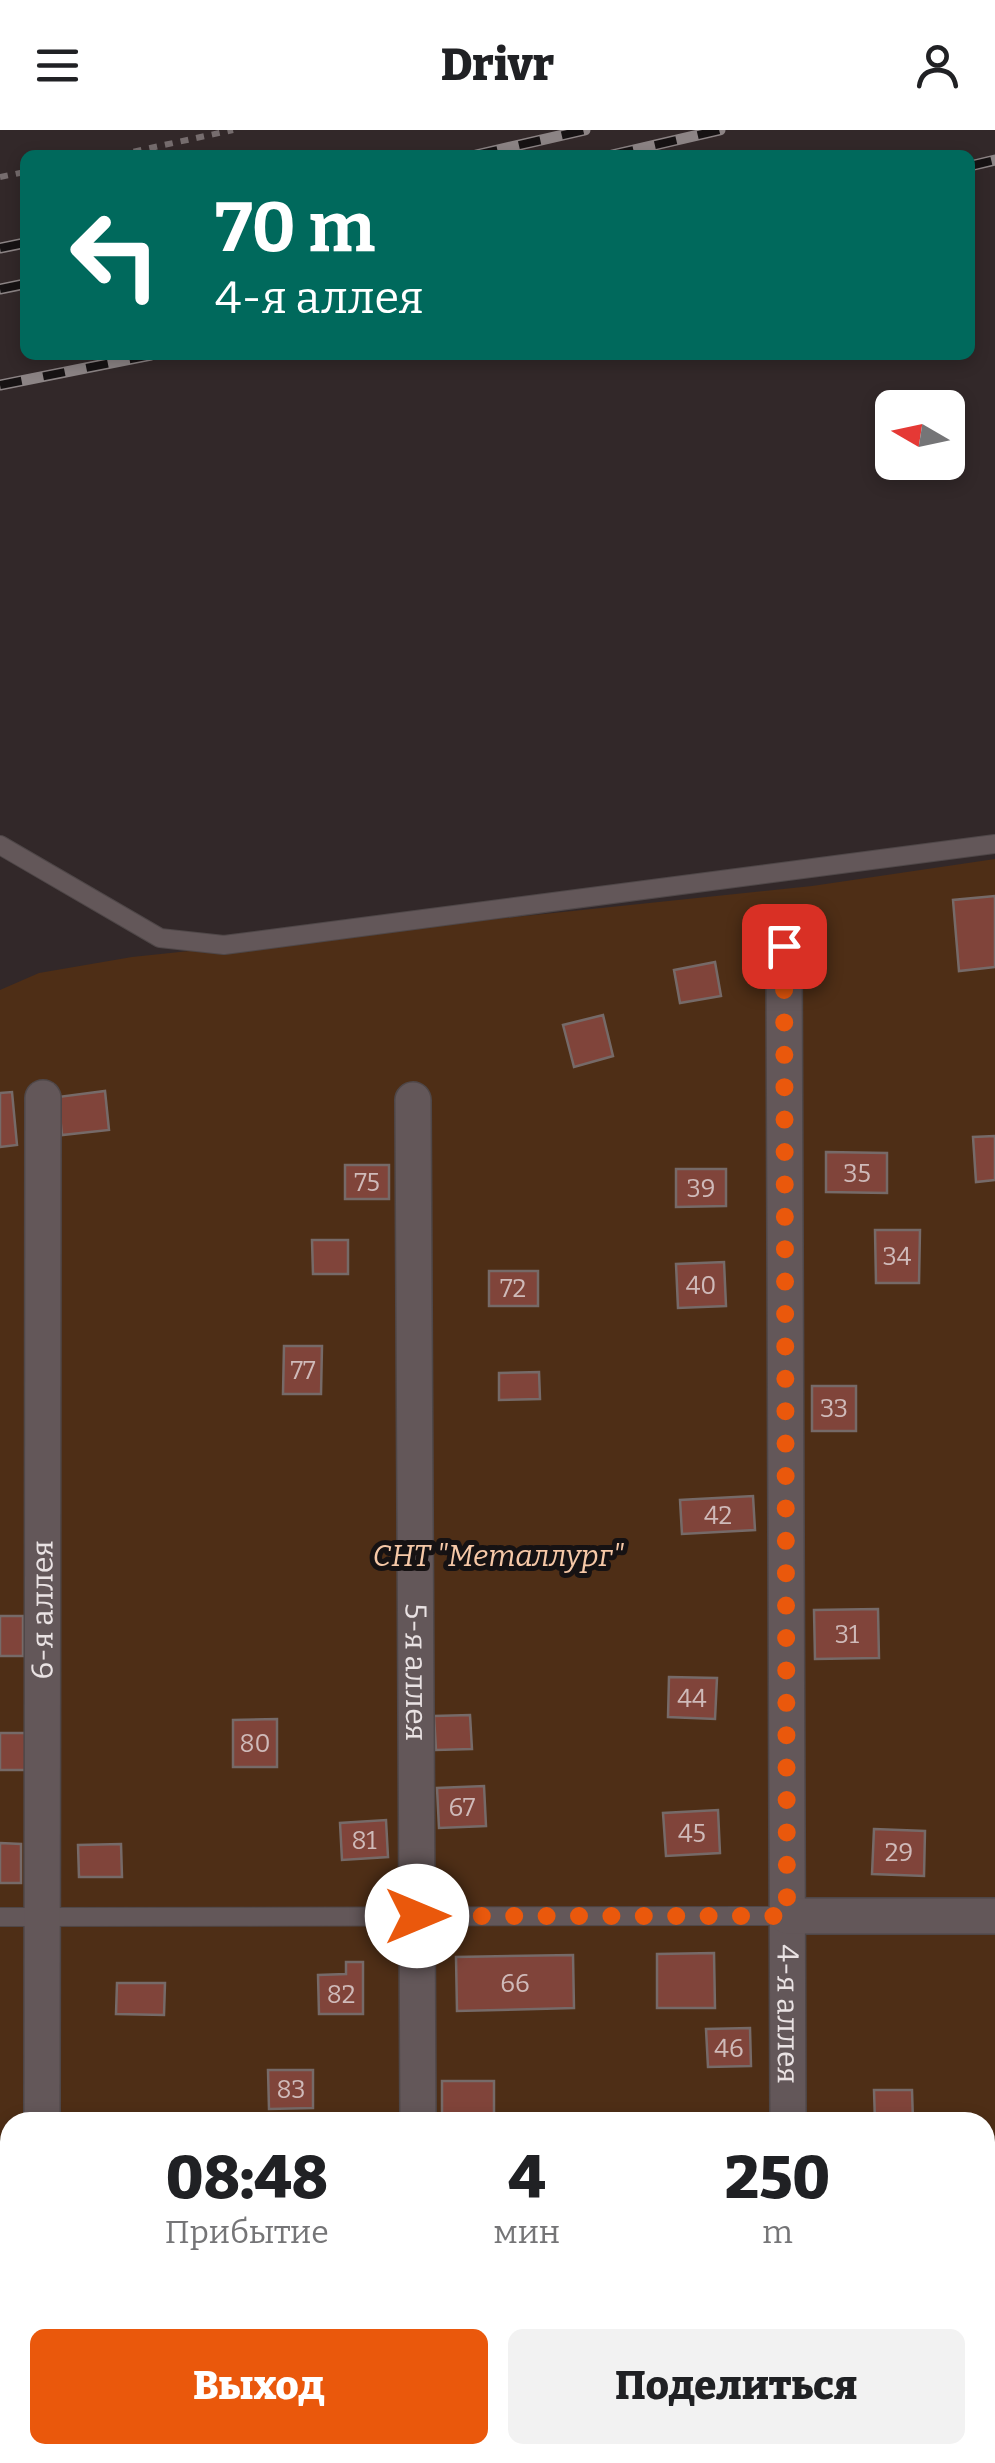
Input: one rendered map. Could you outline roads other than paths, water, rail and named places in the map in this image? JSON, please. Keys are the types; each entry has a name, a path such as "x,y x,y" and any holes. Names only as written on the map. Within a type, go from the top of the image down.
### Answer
{"street":[{"name":"4-я аллея","path":"784,946 788,2112"},
{"name":"6-я аллея","path":"42,1098 42,2112"},
{"name":"5-я аллея","path":"412,1100 418,2112"},
{"path":"787,1916 995,1916"}],"lane":[{"path":"0,845 160,938 224,946 995,844"},
{"path":"0,1918 787,1916"}],"railway":[{"path":"498,150 585,130"},
{"path":"634,150 720,130"},
{"path":"975,165 995,160"},
{"path":"0,248 20,244"},
{"path":"0,289 20,285"},
{"path":"0,385 126,360"}],"park label":[{"name":"СНТ \"Металлург\"","path":"498,1556"}]}
